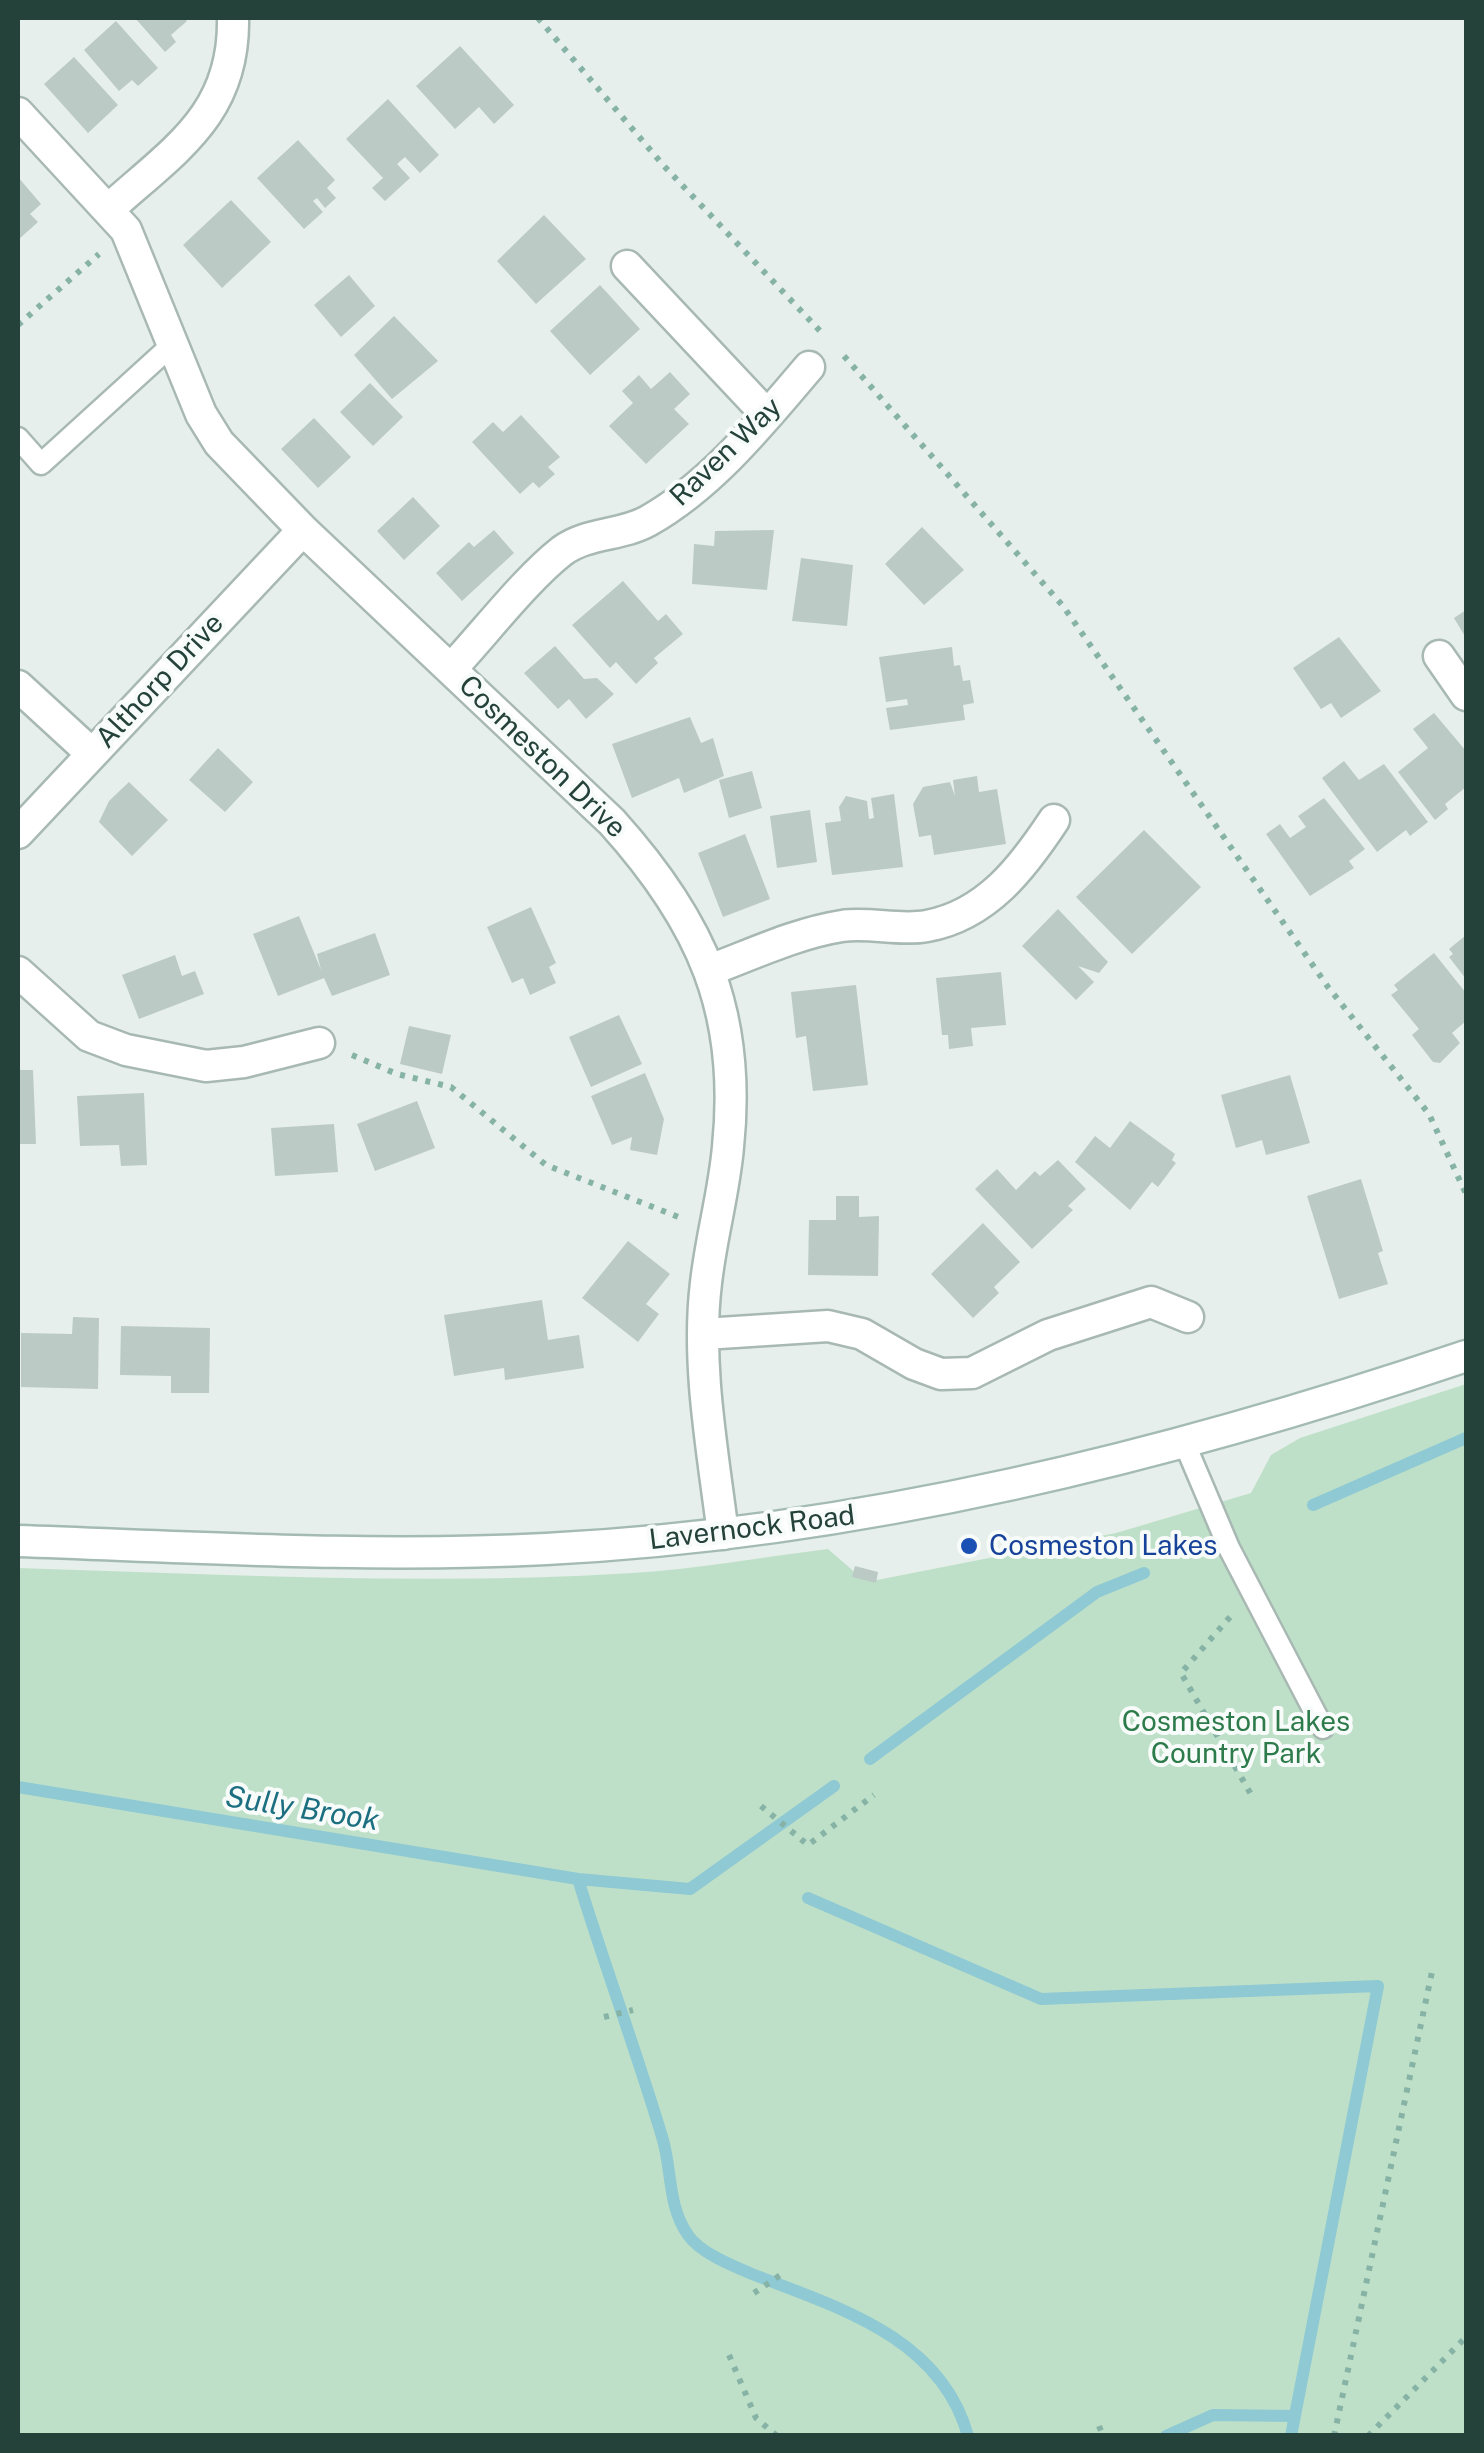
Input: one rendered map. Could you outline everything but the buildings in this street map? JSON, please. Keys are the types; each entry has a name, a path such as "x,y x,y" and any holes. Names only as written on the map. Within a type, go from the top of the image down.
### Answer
{"street":[{"path":"117,220 196,131 226,84 232,18"},
{"name":"Cosmeston Drive","path":"18,113 117,220 200,414 219,444 303,530 612,822 658,872 689,922 710,970 728,1030 733,1086 705,1284 704,1334 723,1534"},
{"path":"627,266 768,415"},
{"name":"Raven Way","path":"451,669 561,552 585,538 640,526 666,512 768,415 809,367"},
{"name":"Althorp Drive","path":"18,833 303,530"},
{"path":"1440,656 1466,695"},
{"path":"18,686 92,753"},
{"path":"710,970 806,934 844,926 926,926 962,915 987,900 1024,866 1054,820"},
{"path":"18,972 88,1036 126,1050 206,1066 244,1062 319,1044"},
{"path":"704,1334 828,1326 862,1334 914,1364 941,1374 972,1373 1048,1335 1151,1302 1188,1316"},
{"name":"Lavernock Road","path":"18,1542 458,1552 723,1534 906,1508 1184,1442 1466,1356"}],"lane":[{"path":"18,438 41,464 173,344"},
{"path":"1184,1442 1229,1548 1323,1728"}],"path":[{"path":"538,18 664,166 828,340"},
{"path":"18,325 117,220"},
{"path":"842,354 1063,606 1328,987 1429,1114 1466,1194"},
{"path":"319,1044 396,1074 451,1087 546,1165 714,1231"},
{"path":"1223,1606 1230,1618 1180,1673 1252,1796"},
{"path":"761,1806 800,1844 808,1845 874,1795"},
{"path":"1334,2436 1432,1967"},
{"path":"604,2018 633,2010"},
{"path":"754,2293 782,2274"},
{"path":"1368,2436 1466,2338"},
{"path":"729,2355 756,2418 777,2436"},
{"path":"1100,2426 1103,2436"}],"green space":[{"name":"Cosmeston Lakes Country Park","path":"1466,1384 1466,2435 18,2436 18,1568 479,1579 681,1569 828,1549 858,1575 877,1580 1116,1533 1251,1493 1271,1455 1300,1438"}],"waterway":[{"name":"Sully Brook","path":"1313,1505 1466,1438"},
{"name":"Sully Brook","path":"870,1759 1097,1592 1144,1573"},
{"path":"834,1786 690,1889 578,1879 653,2107 674,2201 688,2235 717,2258 851,2314 910,2350 935,2374 954,2402 968,2436"},
{"name":"Sully Brook","path":"18,1787 578,1879"},
{"path":"808,1898 1041,1999 1378,1986 1291,2436"},
{"path":"1166,2436 1213,2415 1295,2416"}],"place":[{"name":"Cosmeston Lakes","path":"969,1546"}]}
